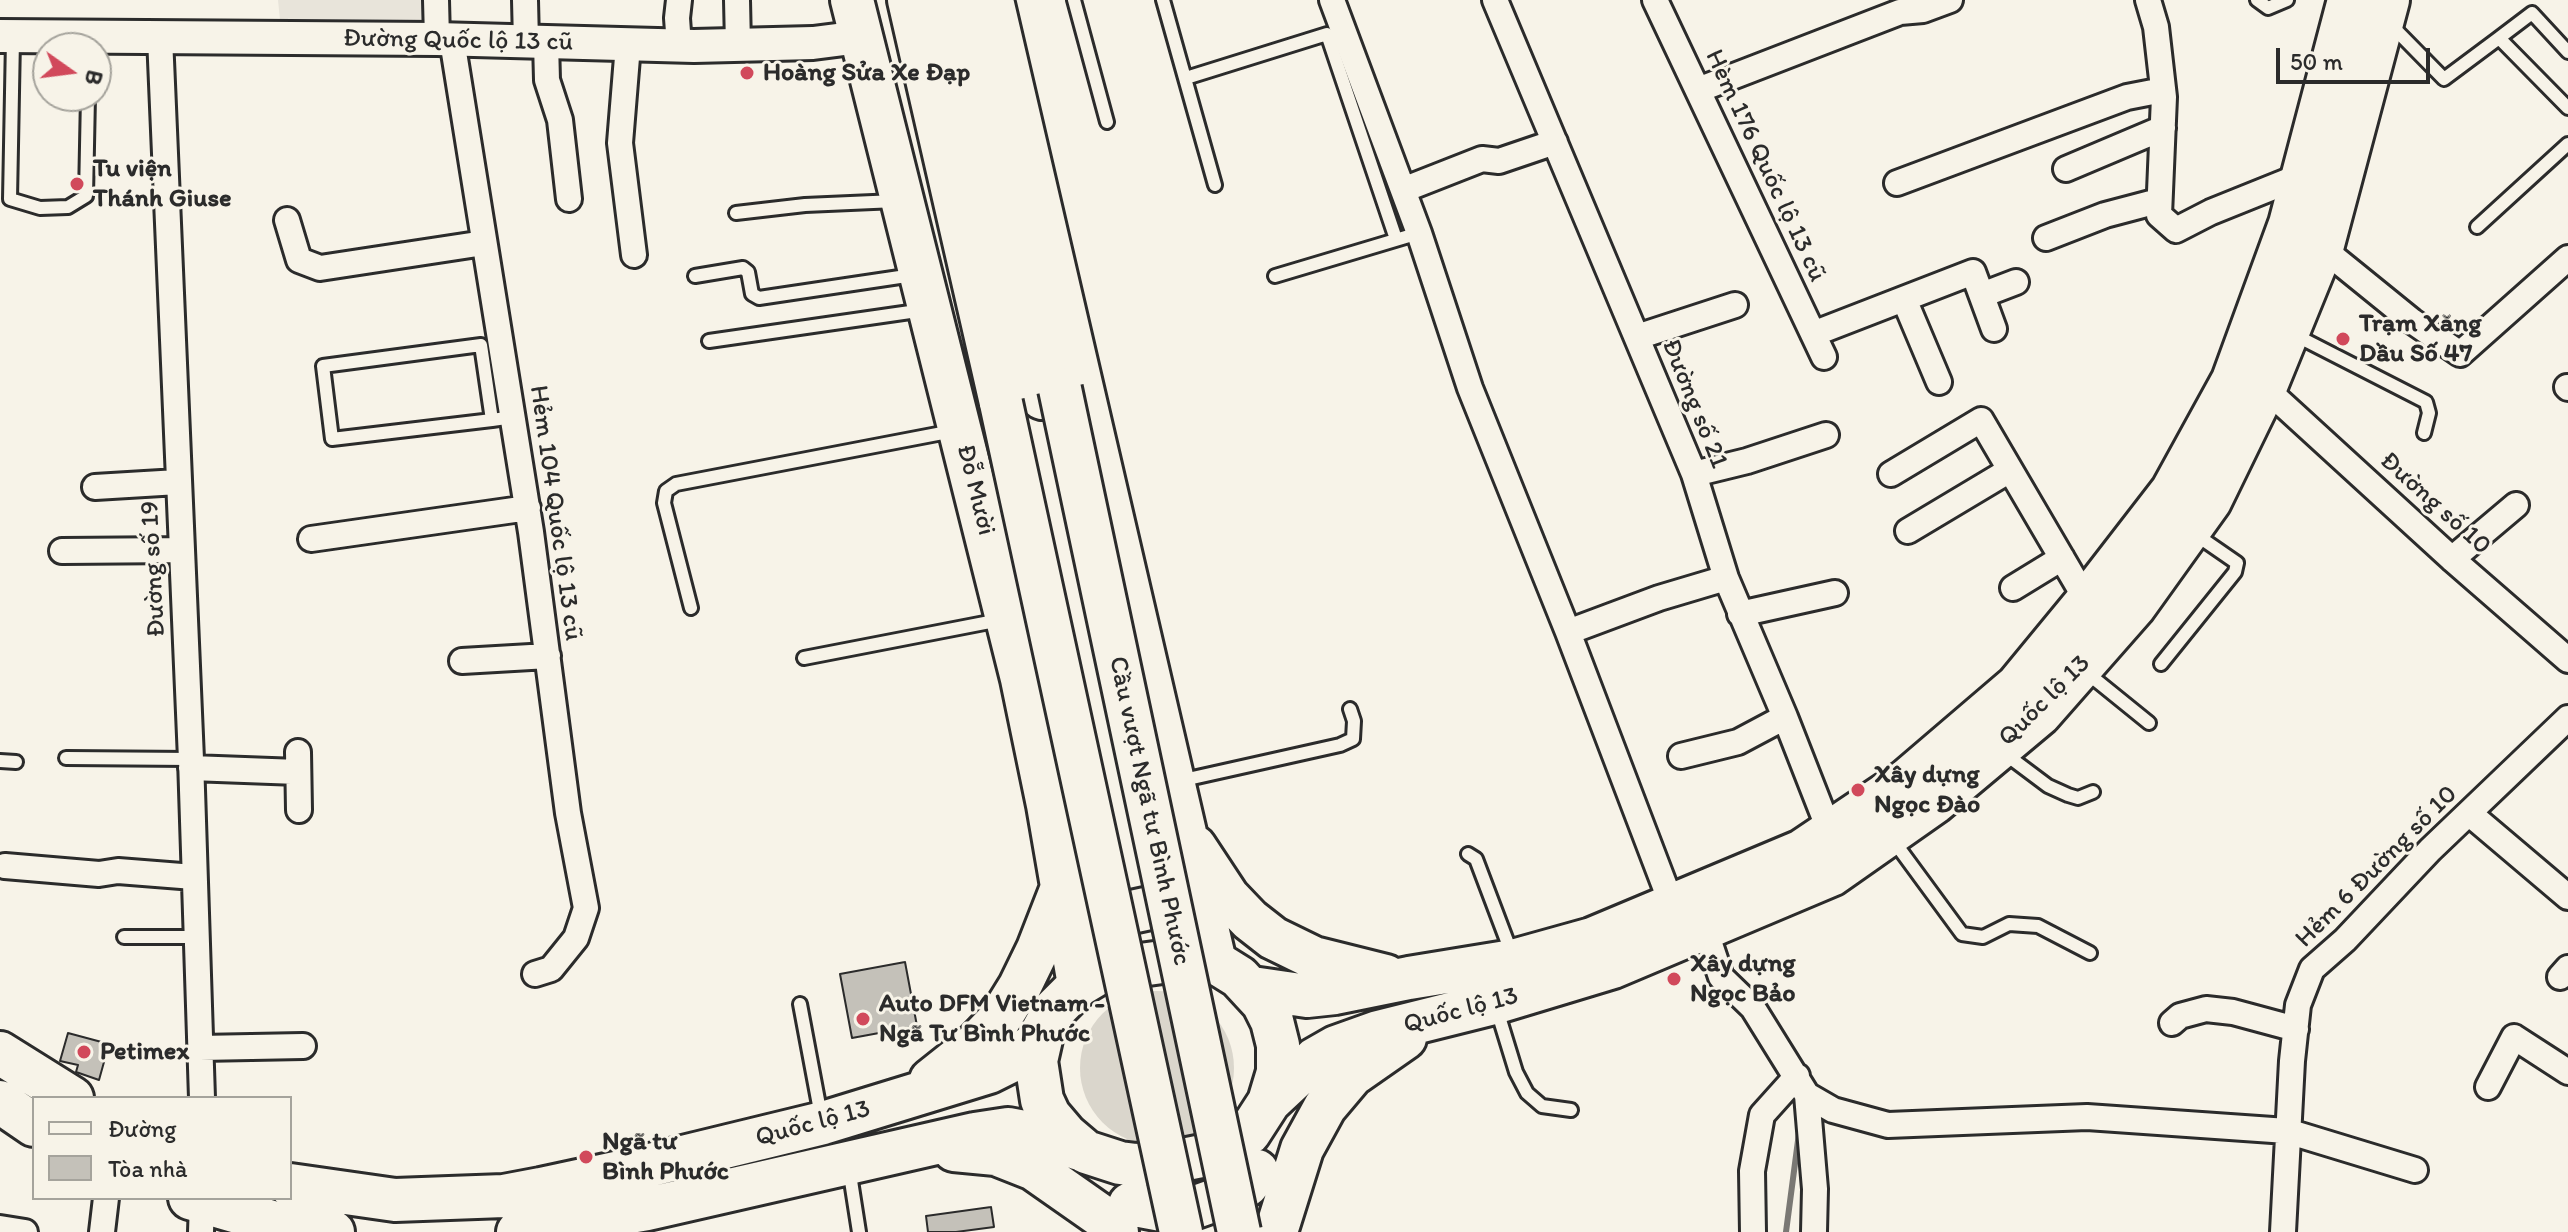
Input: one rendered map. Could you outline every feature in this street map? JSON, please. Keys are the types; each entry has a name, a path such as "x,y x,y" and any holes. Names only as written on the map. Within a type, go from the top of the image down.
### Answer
{"highway":[{"path":"965,0 1051,394"},
{"path":"965,0 1172,783 1215,962"},
{"name":"Quốc lộ 13","path":"1259,1135 1325,1052 1378,1032 1476,1008 1613,967 1679,914 1802,851 1906,781 2017,686 2172,491 2233,380 2290,224 2303,175 2373,6"},
{"name":"Quốc lộ 13","path":"1381,980 1513,961 1831,875 1935,802 2040,714 2134,607 2210,501 2265,388 2322,248 2373,6"},
{"name":"Đỗ Mười","path":"886,17 904,201 924,292 981,413"},
{"name":"Đỗ Mười","path":"886,17 981,413 1007,619 1035,739 1076,966"},
{"name":"Cầu vượt Ngã tư Bình Phước","path":"1051,394 1223,1232"},
{"name":"Cầu vượt Ngã tư Bình Phước","path":"1051,394 1239,1232"},
{"path":"981,413 1164,1232"},
{"path":"981,413 1181,1232"},
{"path":"1182,825 1228,897 1260,929 1314,958 1381,980"},
{"path":"911,1096 975,1045 999,1020 1034,958 1063,884"},
{"path":"1199,902 1173,903 1113,916 1095,924 1040,1040 1036,1061 1042,1100 1049,1115 1066,1135 1103,1157 1167,1163 1202,1156 1259,1135"},
{"name":"Quốc lộ 13","path":"1252,988 1307,996 1510,949 1629,912 1679,914"},
{"path":"925,1146 996,1154 1053,1181 1101,1216 1128,1223 1190,1209 1235,1193 1247,1185 1278,1072 1278,1045 1272,1021 1252,988 1215,962 1197,959 1104,970 1076,966"},
{"path":"1274,1232 1302,1149 1338,1091 1352,1075 1413,1034 1476,1008"},
{"name":"Quốc lộ 13","path":"292,1185 395,1200 504,1196 634,1169 823,1123 997,1069 1040,1040"},
{"path":"0,1053 69,1096"},
{"path":"0,1102 32,1124"},
{"name":"Quốc lộ 13","path":"524,1231 647,1209 1008,1129 1045,1136 1103,1157"},
{"path":"1259,1135 1274,1232"},
{"path":"1103,1157 1128,1223"},
{"path":"198,1211 333,1232"}],"street":[{"name":"Hẻm 104 Quốc lộ 13 cũ","path":"436,0 484,243 502,418 528,508 568,813 586,908 576,938 551,969 535,974"},
{"path":"525,0 560,120 569,199"},
{"path":"679,0 679,46"},
{"path":"737,0 738,45"},
{"path":"1332,0 1403,190 1407,236 1679,914 1721,977 1753,1008 1802,1086 1833,1110 1888,1125 2087,1117 2287,1131 2415,1170"},
{"name":"Đường số 21","path":"1495,0 1694,474 1726,578 1830,832"},
{"name":"Hèm 176 Quốc lộ 13 cũ","path":"1655,0 1824,357"},
{"path":"1698,90 1900,12 1923,10 1950,0"},
{"path":"2148,0 2156,27 2163,90 2159,215 2176,230 2211,212 2303,175"},
{"name":"Đường Quốc lộ 13 cũ","path":"112,40 160,37 679,46 813,43 886,17"},
{"name":"Đường Quốc lộ 13 cũ","path":"6,36 32,38"},
{"name":"Đường số 19","path":"160,37 202,1096"},
{"path":"628,45 620,143 634,255"},
{"path":"1897,183 2127,97 2163,90"},
{"path":"2066,169 2163,128"},
{"path":"1403,190 1482,159 1499,161 1555,142"},
{"path":"2046,238 2105,215 2158,201"},
{"path":"287,220 299,260 320,268 484,243"},
{"path":"2322,248 2412,321 2460,354 2568,258"},
{"path":"1813,334 1973,272 1994,329"},
{"path":"1982,295 2016,282"},
{"path":"1904,299 1939,382"},
{"path":"1637,337 1735,305"},
{"name":"Đường số 10","path":"2265,388 2568,660"},
{"path":"1891,474 1981,420 2087,601"},
{"path":"1694,474 1747,461 1826,435"},
{"path":"1908,531 2010,470"},
{"path":"95,487 178,482"},
{"path":"2452,559 2516,505"},
{"path":"311,539 528,508"},
{"path":"62,551 181,550"},
{"path":"2013,588 2062,558"},
{"path":"1568,632 1659,598 1726,578"},
{"path":"1740,614 1835,593"},
{"path":"462,661 548,656"},
{"path":"1681,756 1738,742 1785,717"},
{"name":"Hẻm 6 Đường số 10","path":"2283,1232 2287,1131 2298,1005 2312,969 2568,718"},
{"path":"191,764 298,762 299,810"},
{"path":"2470,814 2568,897"},
{"path":"5,866 99,874 118,871 194,877"},
{"path":"2172,1023 2180,1016 2206,1009 2233,1012 2296,1029"},
{"path":"2488,1087 2514,1037 2568,1072"},
{"path":"200,1048 303,1046"},
{"path":"1753,1232 1752,1171 1762,1115 1802,1086"},
{"path":"1802,1086 1815,1189 1814,1232"},
{"path":"102,1232 106,1200"},
{"path":"0,1228 25,1232"}],"lane":[{"path":"1074,0 1107,122"},
{"path":"1163,0 1215,185"},
{"path":"2257,0 2268,8 2287,0"},
{"path":"2373,6 2444,79 2532,13 2568,52"},
{"path":"1186,78 1327,34 1407,236 1275,276"},
{"path":"6,36 10,199 40,208 68,207 86,196 88,112"},
{"path":"2499,38 2568,108"},
{"path":"2477,227 2568,144"},
{"path":"736,213 805,205 904,201"},
{"path":"695,276 743,268 748,272 752,294 759,298 924,292"},
{"path":"709,341 924,292"},
{"path":"2289,331 2426,402 2429,413 2424,433"},
{"path":"481,345 502,418 332,439 323,366 481,345"},
{"path":"691,608 664,503 666,491 676,484 981,413"},
{"path":"2161,664 2235,572 2237,563 2189,529"},
{"path":"804,658 1007,619"},
{"path":"2081,667 2149,723"},
{"path":"1172,783 1340,745 1353,739 1354,721 1350,709"},
{"path":"1999,749 2048,786 2078,798 2093,792"},
{"path":"66,758 191,764"},
{"path":"0,761 16,762"},
{"path":"1889,835 1962,934 1983,937 2009,924 2038,926 2090,953"},
{"path":"1468,854 1476,859 1510,949"},
{"path":"124,937 196,937"},
{"path":"800,1004 823,1123"},
{"path":"1476,1008 1527,1093 1542,1106 1571,1110"},
{"path":"849,1164 859,1232"}],"shaded area":[{"path":"278,0 424,0 427,20 280,20"},
{"path":"1157,991 1187,996 1212,1013 1229,1038 1234,1068 1229,1098 1212,1123 1187,1140 1157,1145 1127,1140 1102,1123 1085,1098 1080,1068 1085,1038 1102,1013 1127,996"}],"building":[{"path":"905,962 917,1026 852,1038 840,974"},
{"name":"Petimex","path":"68,1033 109,1044 99,1080 76,1072 78,1065 60,1061"},
{"path":"991,1207 994,1227 928,1232 926,1216"}],"waterway":[{"path":"1786,1232 1799,1133"}],"place":[{"name":"Hoàng Sửa Xe Đạp","path":"747,73"},
{"name":"Tu viện Thánh Giuse","path":"77,184"},
{"name":"Trạm Xăng Dầu Số 47","path":"2343,339"},
{"name":"Xây dựng Ngọc Đào","path":"1858,790"},
{"name":"Xây dựng Ngọc Bảo","path":"1674,979"},
{"name":"Auto DFM Vietnam - Ngã Tư Bình Phước","path":"863,1019"},
{"name":"Petimex","path":"84,1052"},
{"name":"Ngã tư Bình Phước","path":"586,1157"}]}
